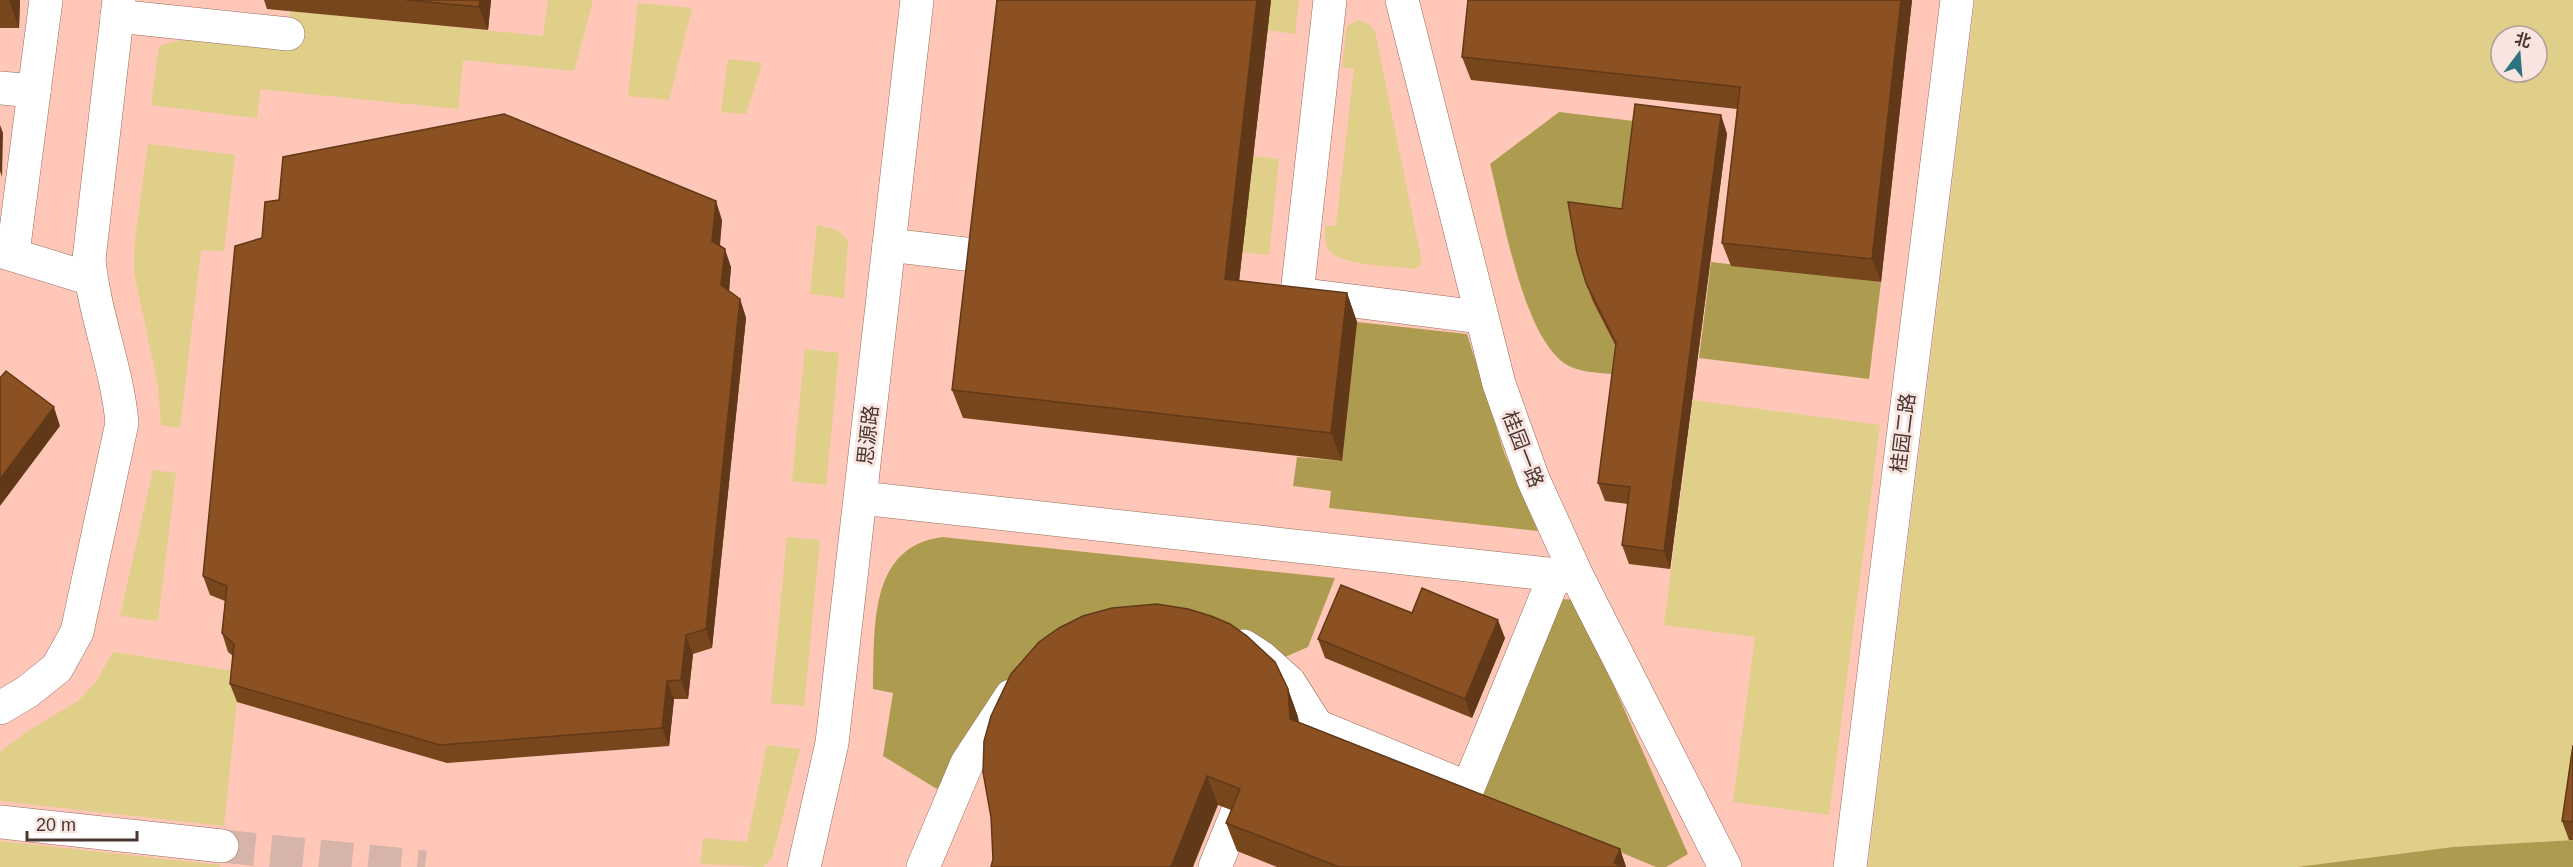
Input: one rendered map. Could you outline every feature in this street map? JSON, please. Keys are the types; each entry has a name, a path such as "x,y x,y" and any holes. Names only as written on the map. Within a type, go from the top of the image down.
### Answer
{"street":[{"path":"46,0 34,92 6,252 91,279"},
{"name":"思源路","path":"804,867 832,743 917,0"},
{"path":"1297,294 1330,0"},
{"name":"桂园一路","path":"1402,0 1480,317 1499,384 1567,576 1725,867"},
{"name":"桂园二路","path":"1850,867 1957,0"},
{"path":"0,708 27,692 57,668 73,641 82,614 122,423 120,396 91,279 90,241 118,8 288,34"},
{"path":"0,88 34,92"},
{"path":"889,245 982,256"},
{"path":"1261,290 1480,317"},
{"path":"861,498 1567,576 1468,788 1317,726 1287,686 1261,657 1244,646 1216,636"},
{"path":"923,867 967,763 1011,697 1034,671"},
{"path":"1215,867 1237,813"},
{"path":"0,822 222,846"}],"shaded area":[{"path":"0,0 2573,0 2573,867 0,867"},
{"path":"548,0 593,0 574,71 463,60 458,109 260,89 257,118 151,105 159,46 194,36 286,47 290,11 543,36"},
{"path":"1271,0 1299,0 1295,34 1267,30"},
{"path":"1975,0 2573,0 2573,812 2569,840 2453,847 2297,867 1868,867"},
{"path":"638,3 692,8 669,100 628,96"},
{"path":"1359,20 1370,25 1375,32 1421,257 1421,265 1414,269 1343,259 1334,255 1326,243 1325,226 1336,226 1354,69 1342,67 1347,26"},
{"path":"728,59 762,63 746,114 721,112"},
{"path":"1559,112 1642,122 1628,228 1584,271 1593,302 1623,361 1621,375 1576,369 1554,354 1540,333 1528,306 1517,275 1501,213 1490,164"},
{"path":"148,144 235,155 224,251 201,250 180,428 161,425 158,386 134,272 135,239"},
{"path":"1253,156 1279,159 1269,255 1242,252"},
{"path":"817,225 838,230 848,241 844,298 810,294"},
{"path":"1711,262 1881,282 1869,379 1699,358"},
{"path":"1357,322 1467,334 1504,452 1538,531 1329,508 1331,491 1293,486 1297,457 1342,461"},
{"path":"805,349 839,353 826,485 792,481"},
{"path":"1693,400 1880,425 1829,815 1733,802 1755,637 1664,625"},
{"path":"153,470 176,473 158,621 120,616"},
{"path":"787,537 820,540 804,706 771,703"},
{"path":"942,537 1335,578 1308,647 1278,660 987,713 937,789 883,756 893,693 873,689 876,618 880,595 888,574 900,557 918,544"},
{"path":"1562,599 1576,600 1688,854 1666,867 1656,867 1483,795"},
{"path":"113,652 240,672 224,826 0,801 0,752 29,730 78,701 96,682"},
{"path":"767,745 800,749 772,858 763,867 701,864 703,838 747,842"},
{"path":"2573,840 2573,867 2297,867 2453,847"},
{"path":"0,841 220,865 220,867 0,867"}],"building":[{"path":"406,0 480,0 479,7"},
{"path":"997,0 1257,0 1225,279 1347,293 1331,433 952,390"},
{"path":"1468,0 1901,0 1872,259 1722,243 1740,87 1462,57"},
{"path":"1635,104 1721,115 1664,551 1622,545 1630,487 1598,483 1616,343 1586,283 1577,253 1568,202 1622,209"},
{"path":"504,114 716,201 712,241 725,249 721,285 740,299 706,629 686,635 681,680 667,681 662,728 440,745 230,684 234,644 222,633 227,586 203,576 235,246 262,238 265,202 279,200 283,157"},
{"path":"6,371 54,407 0,479 0,378"},
{"path":"1341,585 1412,613 1422,588 1498,620 1465,699 1318,639"},
{"path":"1157,604 1188,609 1211,616 1230,624 1247,636 1275,662 1288,689 1290,719 1620,849 1614,863 1624,867 1339,867 1226,823 1240,789 1207,776 1171,867 991,867 993,859 991,817 983,772 984,741 991,716 1011,674 1039,642 1059,628 1083,616 1112,608"},
{"path":"2573,745 2573,822 2562,821"}],"tunnel":[{"path":"222,846 425,867"}]}
